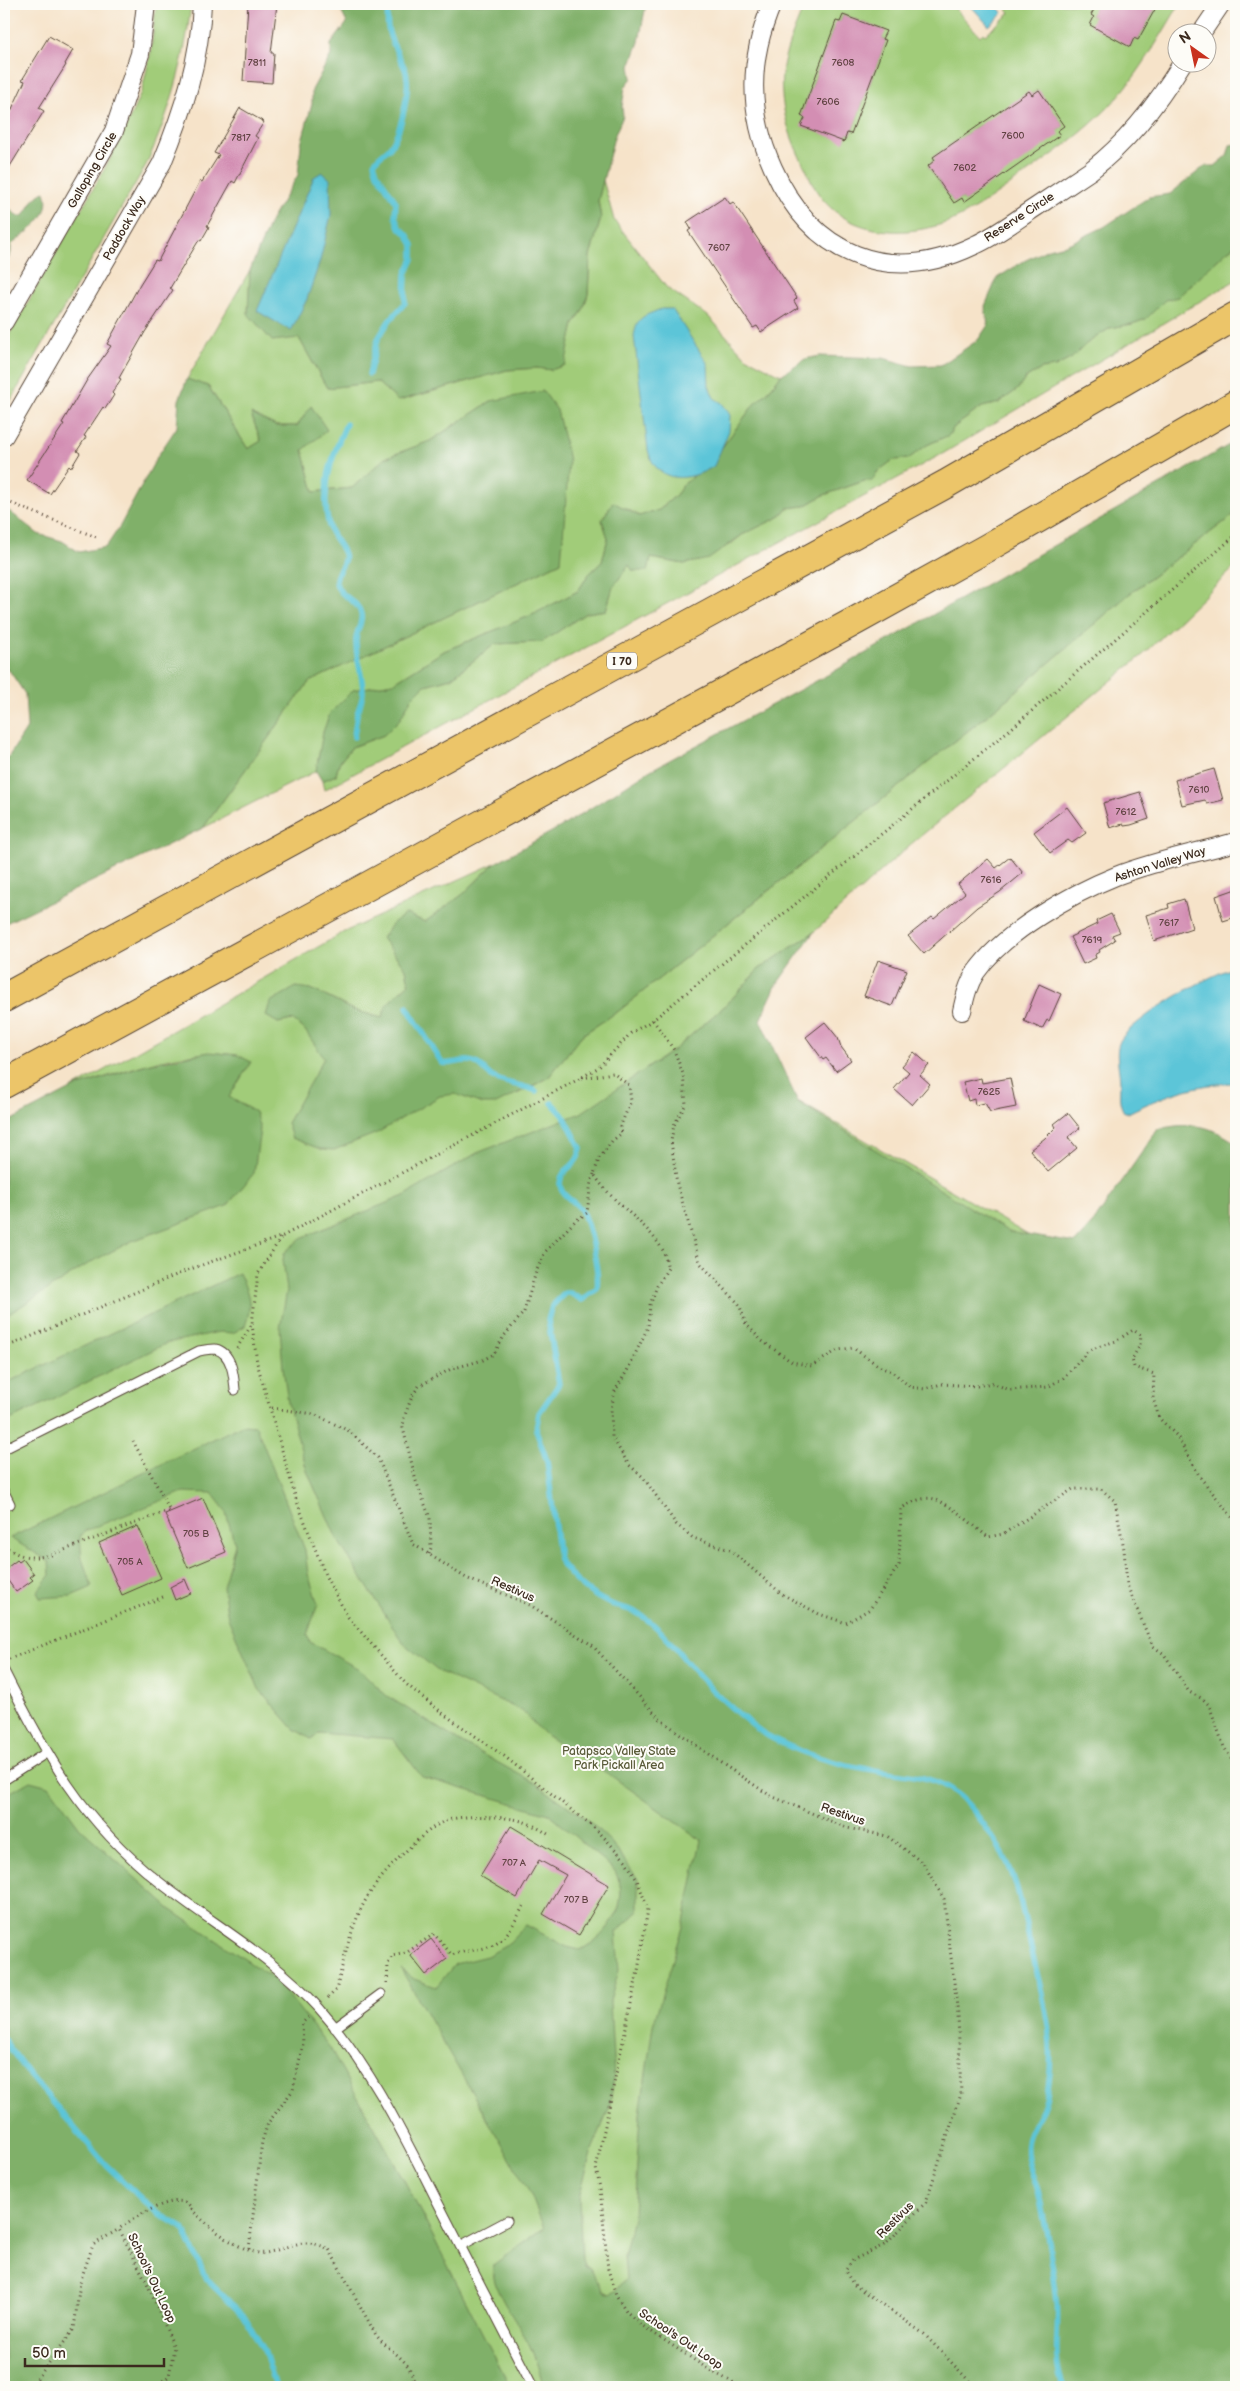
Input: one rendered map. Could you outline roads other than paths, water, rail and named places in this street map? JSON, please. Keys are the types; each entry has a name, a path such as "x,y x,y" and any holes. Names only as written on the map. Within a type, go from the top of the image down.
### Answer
{"highway":[{"name":"I 70","path":"4,998 938,488 1236,316"},
{"path":"4,1084 874,610 1236,404"}],"street":[{"name":"Galloping Circle","path":"4,322 114,131 140,54 146,4"},
{"name":"Paddock Way","path":"4,436 162,163 180,119 194,69 202,4"},
{"name":"Reserve Circle","path":"772,4 763,28 755,62 754,86 760,134 767,154 786,193 809,225 845,252 868,260 923,261 974,246 997,234 1090,170 1114,150 1156,103 1177,72"},
{"path":"1208,22 1220,4"},
{"name":"Ashton Valley Way","path":"962,1011 966,992 985,961 1020,930 1049,910 1073,896 1116,876 1236,842"}],"lane":[{"path":"4,1449 199,1351 216,1349 222,1352 228,1360 234,1376 235,1390"},
{"path":"4,1492 10,1504"},
{"path":"4,1670 46,1753 94,1822 121,1850 158,1881 246,1944 289,1978 319,2008 363,2065 402,2133 534,2387"},
{"path":"4,1780 46,1753"},
{"path":"335,2028 381,1994"},
{"path":"460,2246 507,2221"}],"water":[{"path":"969,4 994,4 1003,13 989,26"},
{"path":"322,172 330,179 331,215 320,261 307,299 291,331 257,311 314,177"},
{"path":"661,309 672,309 708,364 709,386 714,398 722,403 730,415 729,431 714,466 695,475 685,477 666,475 658,470 648,450 634,336 637,324 642,318"},
{"path":"1236,967 1236,1083 1194,1088 1167,1096 1128,1113 1124,1112 1120,1102 1120,1078 1117,1056 1120,1041 1140,1021 1173,998 1209,978"}],"waterway":[{"path":"369,374 378,339 389,321 405,303 406,274 413,259 413,245 407,234 399,227 395,216 396,202 377,173 374,163 390,147 394,140 406,98 407,77 405,69 391,38 387,23 389,4"},
{"path":"346,424 328,474 326,500 329,527 344,554 344,561 337,575 336,582 340,591 356,605 361,614 356,647 363,692 357,714 354,737"},
{"path":"407,1007 442,1063 473,1062 496,1079 536,1091"},
{"path":"552,1103 564,1116 581,1148 575,1162 562,1175 560,1183 562,1192 581,1210 584,1217 593,1248 598,1281 597,1289 582,1300 570,1293 565,1293 552,1306 548,1320 559,1384 539,1413 536,1430 547,1461 559,1560 575,1580 594,1595 612,1604 629,1609 653,1624 712,1690 760,1731 791,1747 830,1761 855,1767 926,1778 937,1782 957,1794 969,1805 998,1846 1009,1867 1017,1889 1048,2025 1051,2062 1048,2088 1043,2108 1029,2134 1027,2149 1038,2191 1051,2259 1058,2311 1058,2366 1064,2387"},
{"path":"4,2040 29,2074 105,2164 152,2209 183,2228 206,2279 243,2315 264,2350 276,2387"}],"park label":[{"name":"Patapsco Valley State Park Pickall Area","path":"619,1758"}]}
